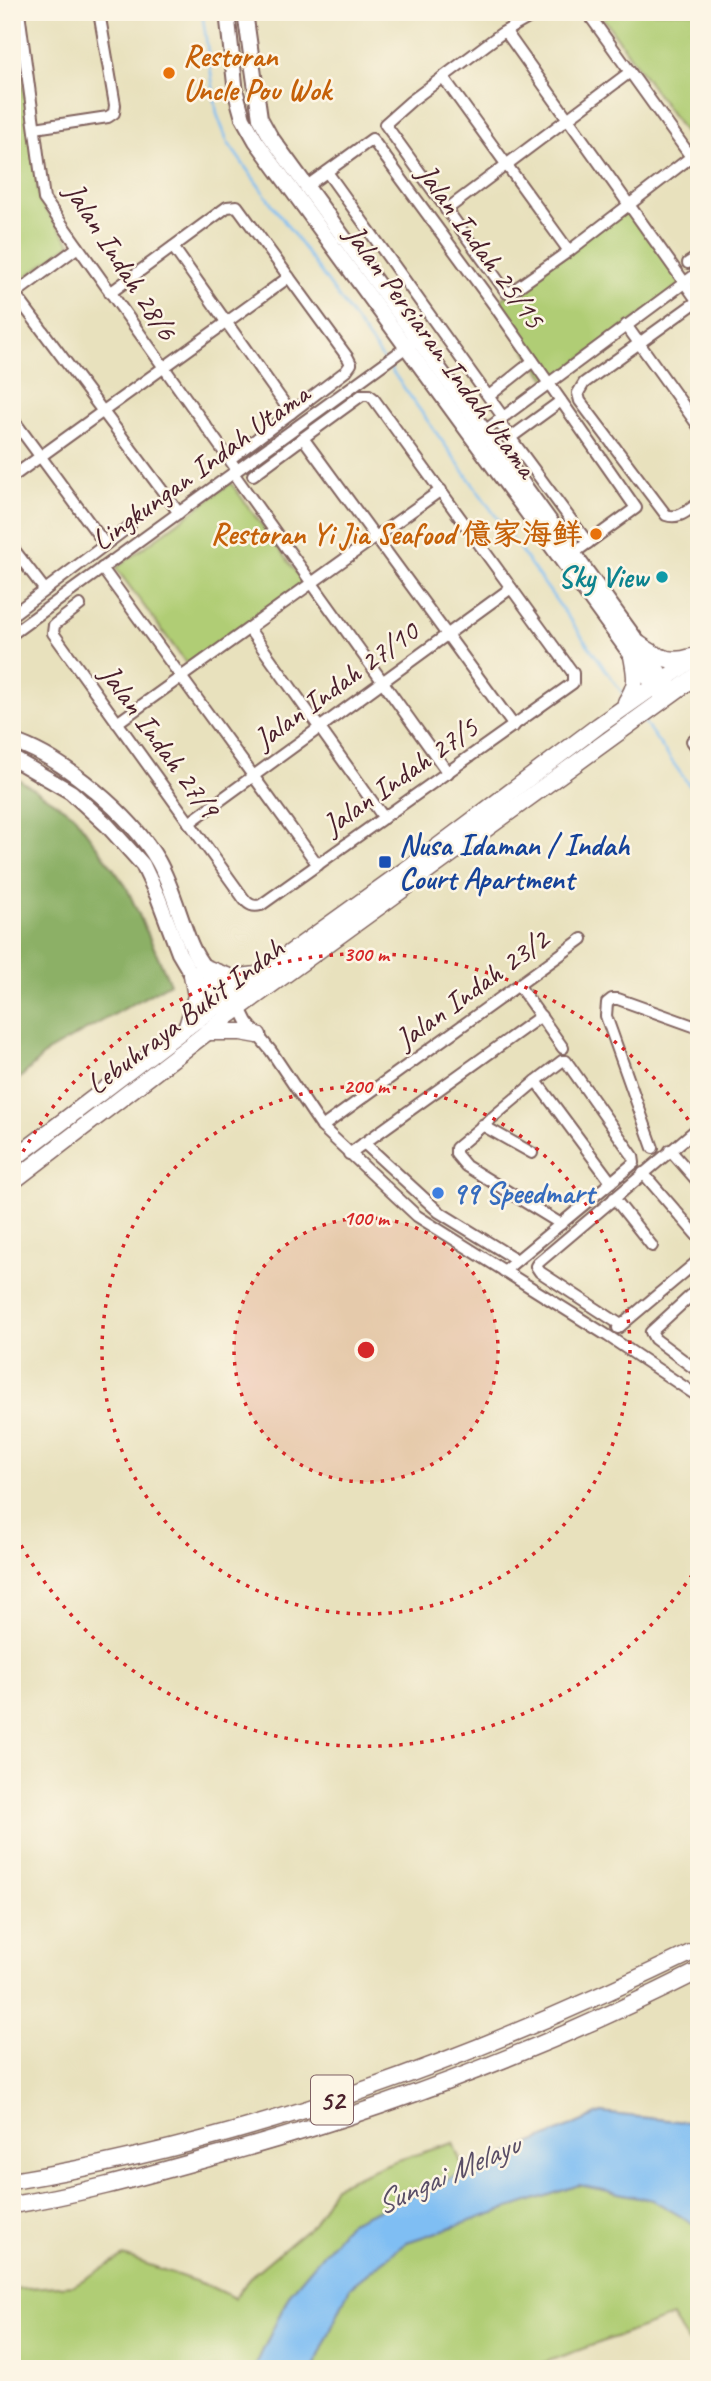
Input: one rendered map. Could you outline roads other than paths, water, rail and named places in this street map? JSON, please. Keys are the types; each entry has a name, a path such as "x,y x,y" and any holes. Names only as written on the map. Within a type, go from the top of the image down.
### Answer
{"highway":[{"path":"623,718 641,698 636,650 670,661 699,655"},
{"name":"Lebuhraya Bukit Indah","path":"664,689 699,655"},
{"name":"Lebuhraya Bukit Indah","path":"12,1182 233,1009 623,718 641,698 699,674"},
{"name":"Lebuhraya Bukit Indah","path":"12,1160 187,1027 233,1009 262,974 623,718"},
{"path":"187,1027 196,996 197,971 232,978 262,974"},
{"path":"207,1032 258,1035"},
{"name":"52","path":"12,2181 124,2160 240,2131 415,2073 560,2014 699,1949"},
{"name":"52","path":"12,2205 55,2198 268,2143 390,2103 549,2041 699,1971"}],"main road":[{"name":"Jalan Persiaran Indah Utama","path":"227,12 236,93 243,118 256,141 412,343 664,689"},
{"name":"Jalan Persiaran Indah Utama","path":"245,12 260,118 412,343"},
{"name":"Jalan Persiaran Indah Utama","path":"479,435 574,554 636,650"},
{"path":"12,741 57,763 101,795 134,830 157,859 172,889 192,947 197,971"},
{"path":"12,758 71,792 107,825 143,865 179,953 233,1009"}],"street":[{"name":"Jalan Indah 28/6","path":"19,12 44,199 162,368 230,459 235,472 312,584 448,773"},
{"path":"35,128 108,117 114,113 99,12"},
{"path":"539,12 443,77 385,124 507,293 569,251 691,158"},
{"path":"587,12 699,168"},
{"path":"506,32 698,301 580,387 578,393 580,401 666,514 671,517 681,516 699,503"},
{"path":"446,210 630,72"},
{"path":"443,77 569,251"},
{"name":"Jalan Indah 25/15","path":"327,172 372,139 549,383 636,508 587,543"},
{"path":"307,186 327,172 489,396 510,438 587,543 574,554"},
{"path":"110,293 227,207 237,206 289,277 351,364 346,371 230,459"},
{"path":"78,247 14,295 178,513"},
{"path":"173,247 291,413"},
{"path":"688,263 699,256"},
{"path":"479,435 699,272"},
{"path":"12,477 289,277"},
{"path":"626,325 694,412 699,427"},
{"name":"Lingkungan Indah Utama","path":"12,634 412,343"},
{"path":"489,396 533,361"},
{"path":"253,475 362,395 369,395 511,588"},
{"path":"510,438 561,401"},
{"path":"12,418 105,544"},
{"path":"303,438 514,726"},
{"path":"117,723 441,490"},
{"path":"12,615 130,526"},
{"path":"12,547 45,590"},
{"path":"102,568 318,865"},
{"name":"Jalan Indah 27/10","path":"189,823 511,588"},
{"name":"Jalan Indah 27/5","path":"255,907 573,683 573,674 511,588"},
{"name":"Jalan Indah 27/9","path":"80,606 51,630 248,905 255,907"},
{"path":"249,629 384,818"},
{"path":"695,738 699,751"},
{"name":"Jalan Indah 23/2","path":"322,1127 582,939"},
{"path":"519,986 563,1048"},
{"path":"653,1148 605,1008 612,999 646,1008 699,1028"},
{"path":"233,1009 258,1035 322,1127 417,1216 608,1336 699,1397"},
{"path":"349,1154 541,1016"},
{"path":"503,1271 561,1224 631,1166 635,1159 566,1061 562,1061 536,1081 456,1148 459,1160 466,1166 561,1224"},
{"path":"536,1081 611,1182"},
{"path":"482,1125 532,1153"},
{"path":"621,1325 540,1272 536,1266 699,1127"},
{"path":"364,1143 439,1212 517,1260"},
{"path":"670,1150 699,1183"},
{"path":"643,1173 699,1238"},
{"path":"614,1198 652,1246"},
{"path":"608,1336 699,1260"},
{"path":"699,1288 651,1332 655,1339 699,1372"}],"water":[{"path":"601,2113 686,2122 699,2127 699,2227 653,2200 579,2185 407,2242 350,2287 313,2369 254,2369 290,2293 350,2222"}],"waterway":[{"path":"202,12 217,114 228,143 383,359"},
{"path":"387,364 623,694"},
{"path":"644,722 699,799"}],"place":[{"name":"Restoran Uncle Pou Wok","path":"169,73"},
{"name":"Restoran Yi Jia Seafood 億家海鲜","path":"596,534"},
{"name":"Sky View","path":"662,577"},
{"name":"Nusa Idaman / Indah Court Apartment","path":"385,862"},
{"name":"99 Speedmart","path":"438,1193"}],"water label":[{"name":"Sungai Melayu","path":"447,2174"}]}
